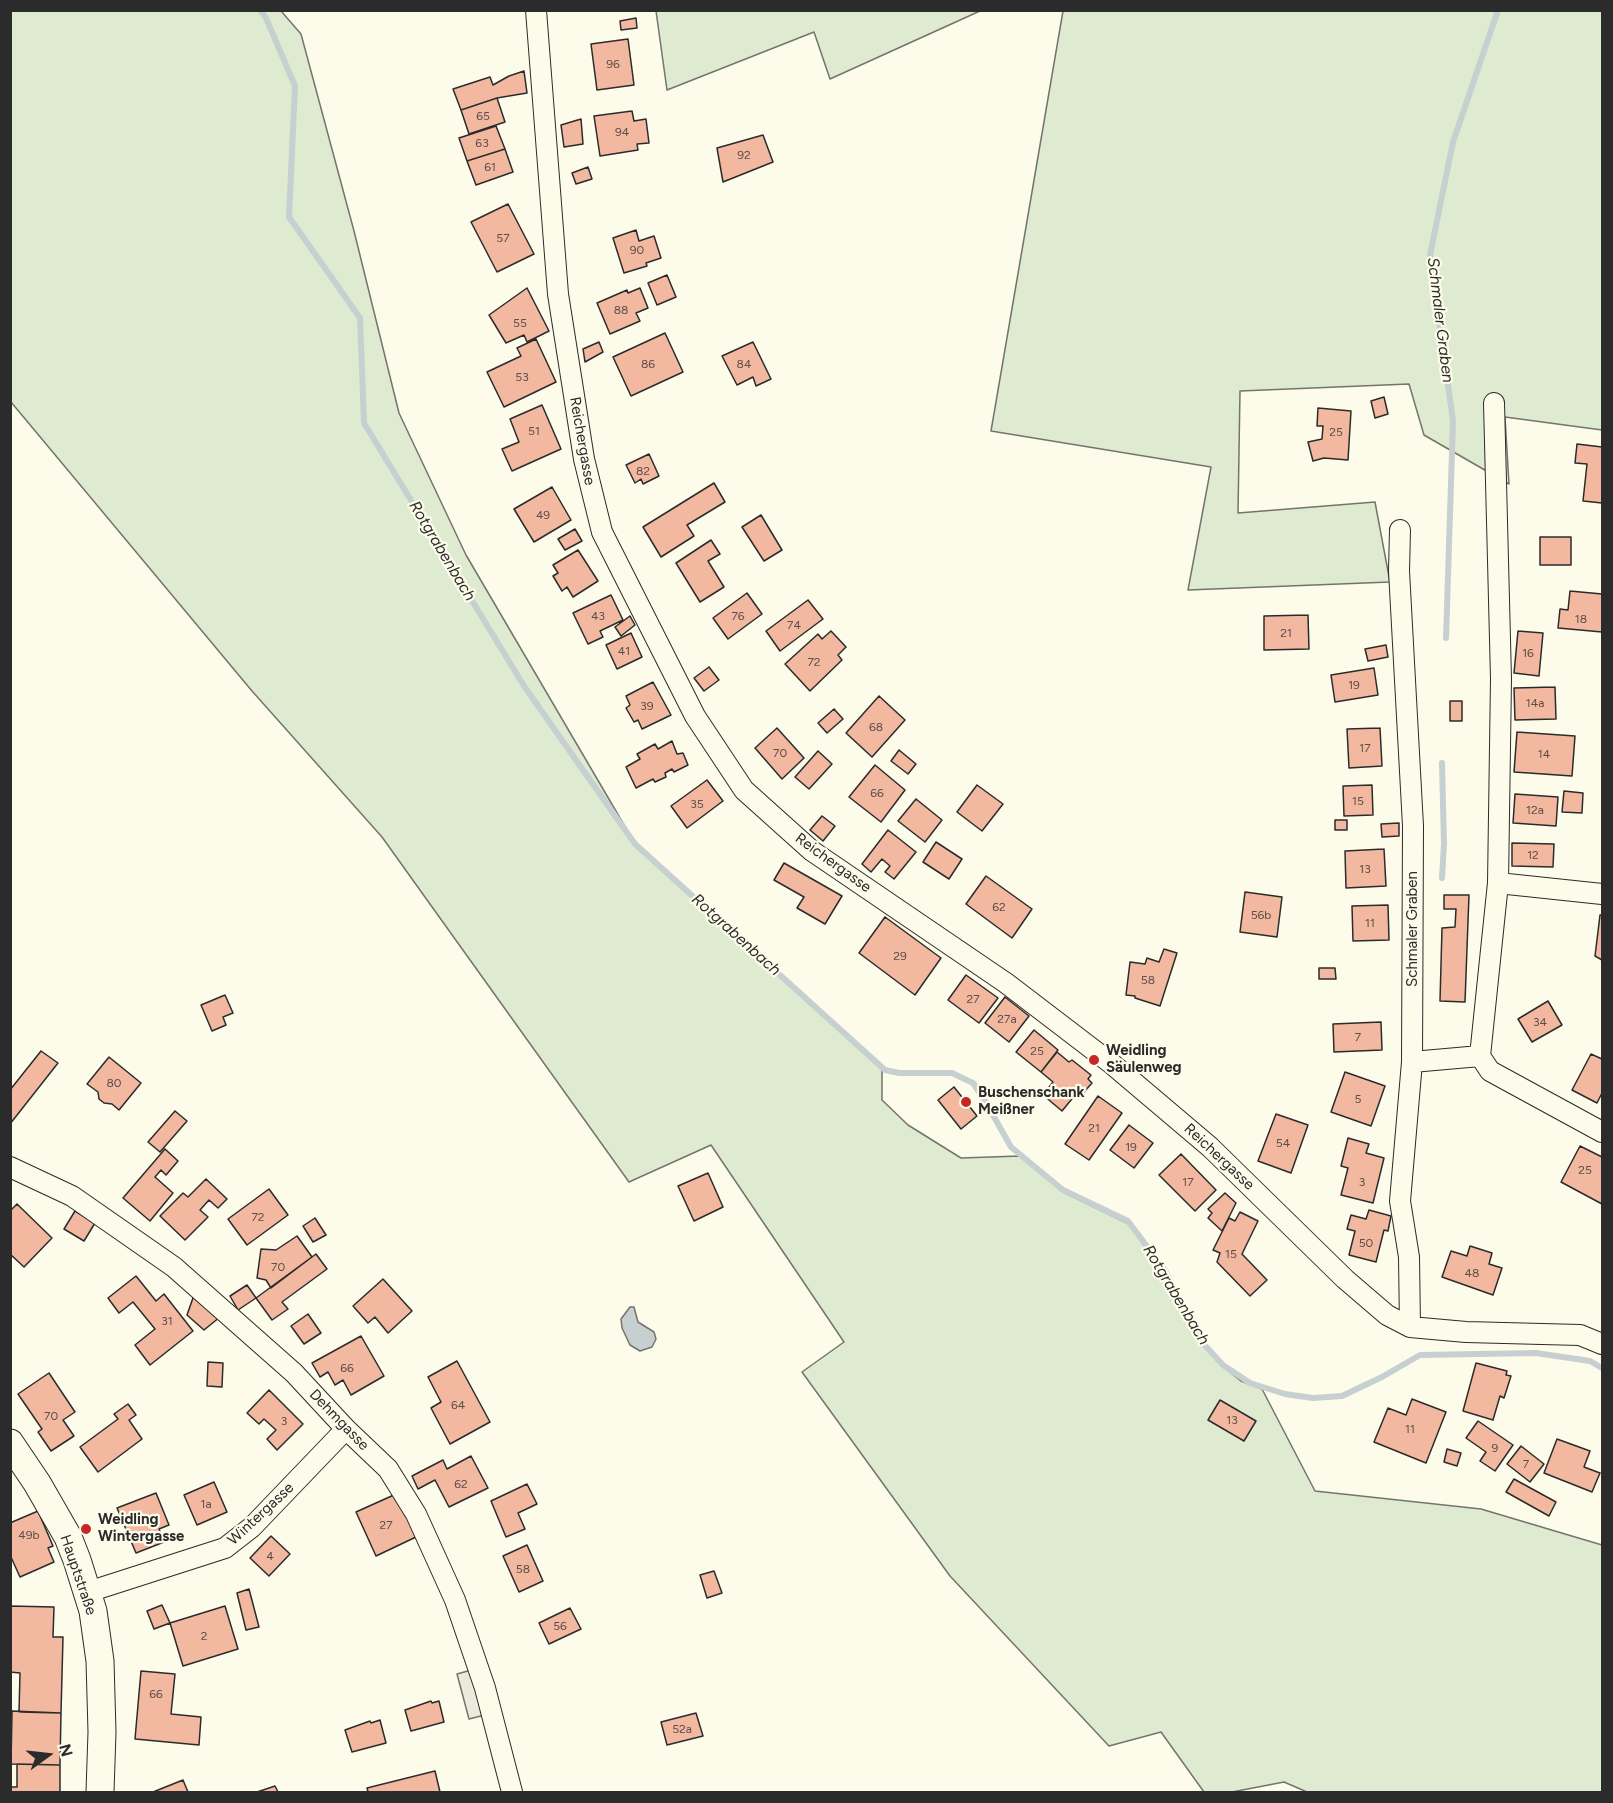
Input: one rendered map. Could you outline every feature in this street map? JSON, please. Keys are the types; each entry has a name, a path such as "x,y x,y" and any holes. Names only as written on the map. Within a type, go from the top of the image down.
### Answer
{"main road":[{"name":"Hauptstraße","path":"10,1443 37,1483 68,1537 93,1611 100,1661 102,1732 100,1792"}],"street":[{"name":"Reichergasse","path":"536,10 558,294 584,459 602,532 695,716 744,790 812,851 1006,983 1112,1064 1210,1146 1345,1279 1387,1315 1410,1327 1466,1332 1580,1335 1602,1344"},
{"path":"1494,403 1501,679 1498,883 1480,1056 1490,1071 1602,1132"},
{"name":"Schmaler Graben","path":"1400,530 1399,572 1413,826 1412,1062 1400,1201 1409,1257 1410,1327"},
{"path":"1498,883 1602,894"},
{"path":"1412,1062 1480,1056"},
{"name":"Dehmgasse","path":"10,1167 72,1196 174,1267 294,1373 388,1469 421,1524 455,1600 485,1688 512,1792"},
{"name":"Wintergasse","path":"88,1592 225,1548 252,1527 346,1428"}],"green space":[{"path":"656,10 980,11 830,79 814,32 667,90"},
{"path":"10,11 281,11 301,34 354,231 399,413 466,555 637,847 882,1067 882,1100 908,1125 961,1158 1020,1156 1065,1193 1131,1225 1172,1282 1201,1342 1226,1369 1241,1381 1262,1389 1315,1491 1481,1509 1602,1545 1602,1792 1307,1792 1284,1782 1232,1792 1204,1792 1161,1732 1109,1746 950,1576 802,1372 844,1342 711,1145 629,1182 382,837 252,691 11,402"},
{"path":"1063,11 1602,11 1602,430 1505,417 1509,484 1424,435 1409,384 1240,391 1238,513 1375,502 1390,582 1188,590 1211,467 991,431"}],"shaded area":[{"path":"630,1307 634,1307 638,1322 654,1332 656,1339 652,1347 640,1351 630,1345 622,1328 621,1319"},
{"path":"475,1669 489,1714 469,1719 457,1674"}],"building":[{"path":"636,18 637,28 621,30 620,21"},
{"path":"628,39 634,85 597,90 591,44"},
{"path":"524,71 527,93 497,98 461,110 453,89 490,77 493,85"},
{"path":"497,98 505,122 469,134 461,110"},
{"path":"632,111 634,121 646,119 649,143 637,144 638,150 600,156 594,116"},
{"path":"581,119 583,144 564,147 561,125"},
{"path":"496,126 505,149 467,161 459,138"},
{"path":"763,135 773,162 723,182 717,148"},
{"path":"505,149 513,172 476,185 467,161"},
{"path":"588,167 592,179 576,184 572,173"},
{"path":"508,204 534,254 497,272 471,222"},
{"path":"636,230 639,241 654,236 661,258 646,263 647,266 624,273 613,238"},
{"path":"667,275 676,297 657,305 648,283"},
{"path":"527,288 549,331 527,342 524,335 506,343 489,315"},
{"path":"640,288 648,308 636,313 640,321 610,334 597,303 627,290 628,293"},
{"path":"665,333 683,372 631,396 613,357"},
{"path":"536,339 556,382 504,407 487,372 521,356 517,348"},
{"path":"599,342 603,352 585,362 583,349"},
{"path":"753,342 771,379 756,386 753,377 737,385 722,356"},
{"path":"1384,397 1388,414 1375,418 1371,401"},
{"path":"542,405 561,449 512,471 502,449 519,442 510,419"},
{"path":"1318,408 1351,411 1348,460 1324,458 1313,461 1308,442 1322,439 1323,426 1317,426"},
{"path":"1577,444 1602,447 1602,503 1583,501 1587,464 1575,463"},
{"path":"649,454 659,476 643,484 641,479 635,483 626,465"},
{"path":"714,483 725,502 687,525 694,536 661,557 643,527"},
{"path":"552,487 571,520 534,542 514,509"},
{"path":"761,515 782,550 764,561 742,527"},
{"path":"575,529 582,541 565,550 558,539"},
{"path":"1540,537 1571,537 1571,565 1540,565"},
{"path":"711,540 720,554 708,561 724,587 700,602 676,563"},
{"path":"578,550 598,581 573,597 567,587 562,591 553,576 558,573 553,565"},
{"path":"1570,591 1602,594 1602,632 1558,628 1560,609 1568,610"},
{"path":"747,593 762,614 728,639 713,618"},
{"path":"611,595 623,620 600,631 603,637 588,644 573,613"},
{"path":"808,600 823,619 780,651 766,631"},
{"path":"1308,615 1309,649 1264,650 1264,616"},
{"path":"630,616 635,625 621,636 615,627"},
{"path":"831,631 846,647 838,655 842,660 810,691 785,664 818,634 822,639"},
{"path":"1518,631 1543,633 1539,676 1514,673"},
{"path":"631,633 642,657 617,669 606,645"},
{"path":"1386,645 1388,657 1368,661 1365,649"},
{"path":"709,667 719,680 704,691 694,678"},
{"path":"1374,668 1378,695 1335,702 1331,675"},
{"path":"653,682 671,715 642,729 638,720 634,722 626,708 630,705 626,696"},
{"path":"1555,687 1556,719 1515,720 1514,688"},
{"path":"879,696 905,720 872,757 846,733"},
{"path":"1450,701 1462,701 1462,721 1450,721"},
{"path":"834,709 843,719 827,733 818,723"},
{"path":"777,728 804,758 782,779 755,748"},
{"path":"1380,728 1382,766 1349,768 1347,729"},
{"path":"1517,732 1575,736 1572,776 1514,772"},
{"path":"672,741 677,754 683,753 688,765 674,772 672,769 665,773 666,777 655,782 653,779 636,788 626,767 640,759 637,754 655,744 658,749"},
{"path":"899,750 916,764 908,774 891,761"},
{"path":"818,751 832,764 809,789 795,777"},
{"path":"875,765 905,790 881,822 849,797"},
{"path":"707,780 723,801 687,828 671,806"},
{"path":"977,785 1003,804 982,831 957,812"},
{"path":"1372,785 1373,815 1344,816 1343,786"},
{"path":"1564,791 1583,793 1582,813 1562,812"},
{"path":"1515,794 1558,797 1556,826 1513,823"},
{"path":"916,799 942,820 925,842 898,821"},
{"path":"822,816 835,826 823,841 810,830"},
{"path":"1335,820 1347,820 1347,830 1335,830"},
{"path":"1399,823 1399,836 1382,837 1381,824"},
{"path":"888,830 916,852 894,879 885,872 890,866 882,859 871,872 862,864"},
{"path":"936,842 962,859 949,879 923,862"},
{"path":"1512,843 1554,844 1553,867 1512,866"},
{"path":"1384,849 1386,886 1346,888 1345,851"},
{"path":"784,863 842,896 825,924 797,908 804,897 774,880"},
{"path":"986,876 1032,909 1012,938 966,904"},
{"path":"1245,892 1282,897 1277,937 1240,932"},
{"path":"1444,895 1469,895 1465,1002 1440,1001 1442,928 1455,927 1456,909 1444,909"},
{"path":"1388,905 1389,940 1353,941 1352,906"},
{"path":"1600,915 1602,915 1602,960 1595,956"},
{"path":"885,917 941,958 915,995 859,953"},
{"path":"1164,949 1177,953 1160,1006 1135,998 1135,996 1126,995 1130,962 1145,964 1147,958 1159,962"},
{"path":"1319,968 1335,968 1336,979 1319,979"},
{"path":"966,975 998,998 979,1023 948,1000"},
{"path":"225,995 233,1013 223,1017 226,1025 212,1031 201,1005"},
{"path":"1005,997 1029,1016 1009,1042 985,1023"},
{"path":"1548,1001 1562,1025 1532,1042 1518,1019"},
{"path":"1381,1022 1382,1050 1334,1052 1333,1024"},
{"path":"1034,1030 1058,1050 1041,1072 1016,1052"},
{"path":"41,1051 58,1063 10,1124 10,1090"},
{"path":"1057,1052 1091,1075 1088,1079 1092,1083 1084,1092 1080,1089 1062,1111 1043,1095 1053,1082 1041,1072"},
{"path":"1591,1054 1602,1059 1602,1093 1597,1103 1572,1090"},
{"path":"109,1057 141,1083 119,1110 112,1104 104,1103 99,1099 98,1092 87,1084"},
{"path":"1345,1072 1385,1086 1371,1126 1331,1112"},
{"path":"954,1087 977,1116 961,1129 938,1100"},
{"path":"1098,1096 1122,1113 1089,1160 1065,1144"},
{"path":"175,1111 187,1121 160,1152 148,1142"},
{"path":"1276,1114 1308,1125 1291,1173 1258,1161"},
{"path":"1129,1125 1153,1143 1134,1168 1110,1150"},
{"path":"1348,1138 1369,1144 1366,1153 1384,1158 1373,1203 1341,1195 1348,1168 1341,1166"},
{"path":"1580,1146 1602,1157 1602,1204 1561,1182"},
{"path":"165,1149 178,1161 166,1175 161,1170 155,1177 173,1193 150,1221 123,1198"},
{"path":"1181,1154 1216,1190 1195,1211 1159,1175"},
{"path":"708,1173 723,1207 694,1221 678,1186"},
{"path":"206,1179 227,1199 218,1208 209,1200 200,1210 208,1217 185,1240 160,1216 183,1193 188,1197"},
{"path":"269,1189 288,1215 247,1245 228,1219"},
{"path":"1225,1193 1236,1203 1222,1231 1208,1218 1212,1213 1208,1209"},
{"path":"17,1204 52,1238 24,1267 10,1254 10,1211"},
{"path":"1369,1210 1391,1216 1388,1231 1384,1230 1376,1262 1349,1255 1355,1231 1347,1229 1351,1215 1366,1219"},
{"path":"75,1211 95,1223 84,1241 64,1229"},
{"path":"1240,1212 1258,1221 1242,1254 1267,1280 1250,1296 1217,1262 1220,1253 1213,1250 1229,1218 1235,1221"},
{"path":"315,1218 326,1235 313,1242 303,1226"},
{"path":"297,1236 312,1257 271,1288 266,1280 257,1278 261,1249 276,1250"},
{"path":"1470,1246 1492,1253 1489,1264 1502,1268 1493,1295 1442,1277 1451,1251 1467,1256"},
{"path":"316,1254 327,1269 282,1302 288,1309 272,1320 256,1298"},
{"path":"136,1276 156,1301 164,1294 193,1331 150,1365 135,1345 155,1329 133,1302 119,1313 108,1298"},
{"path":"383,1279 412,1311 388,1333 375,1317 368,1323 353,1306"},
{"path":"247,1285 256,1298 238,1310 230,1296"},
{"path":"194,1295 220,1317 204,1330 187,1315"},
{"path":"308,1314 321,1333 304,1344 291,1326"},
{"path":"361,1336 384,1376 351,1395 343,1380 335,1385 328,1372 320,1377 312,1363"},
{"path":"457,1361 490,1422 450,1444 431,1408 441,1402 428,1377"},
{"path":"208,1362 223,1363 222,1387 207,1386"},
{"path":"1476,1363 1507,1371 1506,1375 1511,1376 1504,1398 1500,1396 1493,1420 1463,1411"},
{"path":"49,1373 75,1412 63,1420 74,1436 51,1451 38,1432 42,1429 18,1394"},
{"path":"269,1390 303,1424 277,1450 267,1439 276,1430 264,1419 259,1424 247,1413"},
{"path":"1412,1399 1446,1412 1426,1463 1374,1442 1388,1408 1406,1415"},
{"path":"1220,1400 1256,1421 1244,1441 1208,1420"},
{"path":"128,1404 136,1415 129,1420 142,1439 98,1472 80,1447 118,1419 114,1414"},
{"path":"1478,1421 1513,1445 1495,1471 1480,1461 1486,1452 1466,1438"},
{"path":"1557,1439 1590,1451 1584,1467 1600,1473 1592,1492 1544,1473"},
{"path":"1521,1446 1544,1464 1530,1482 1507,1464"},
{"path":"1447,1449 1461,1453 1457,1466 1444,1462"},
{"path":"471,1456 488,1488 449,1507 435,1480 418,1489 412,1476 443,1460 447,1469"},
{"path":"1514,1479 1556,1502 1549,1516 1506,1492"},
{"path":"214,1482 227,1512 197,1525 184,1495"},
{"path":"527,1484 537,1504 518,1513 525,1529 506,1537 491,1501"},
{"path":"156,1493 169,1525 159,1529 164,1542 136,1553 117,1508"},
{"path":"396,1494 416,1537 376,1556 356,1512"},
{"path":"38,1511 53,1546 48,1548 54,1562 20,1577 10,1555 10,1523"},
{"path":"271,1536 290,1554 269,1576 250,1558"},
{"path":"527,1545 543,1581 519,1592 503,1556"},
{"path":"714,1571 722,1593 707,1598 700,1575"},
{"path":"249,1589 259,1627 246,1630 237,1593"},
{"path":"162,1605 170,1623 154,1629 147,1611"},
{"path":"10,1606 54,1607 53,1637 63,1637 61,1713 19,1712 20,1673 10,1672"},
{"path":"225,1606 238,1649 183,1666 170,1623"},
{"path":"570,1608 581,1629 549,1644 539,1623"},
{"path":"141,1671 175,1674 171,1714 201,1717 199,1745 135,1739"},
{"path":"431,1701 432,1703 439,1701 444,1722 411,1731 405,1710"},
{"path":"12,1711 61,1713 60,1765 11,1764"},
{"path":"696,1713 703,1736 667,1745 661,1722"},
{"path":"380,1720 386,1743 352,1752 345,1730"},
{"path":"17,1764 60,1765 60,1792 10,1792 10,1787 17,1787"},
{"path":"435,1771 440,1792 368,1792 367,1788"},
{"path":"183,1780 188,1792 153,1792"},
{"path":"275,1786 278,1792 257,1792"}],"waterway":[{"name":"Rotgrabenbach","path":"260,10 266,18 295,86 289,217 360,318 364,423 524,686 635,844 885,1070 899,1073 952,1073 973,1083 1011,1147 1063,1190 1128,1221 1166,1272 1200,1340 1223,1365 1250,1383 1285,1394 1313,1398 1342,1396 1420,1355 1536,1353 1590,1361 1602,1368"},
{"name":"Schmaler Graben","path":"1446,638 1453,421 1430,255 1453,142 1498,10"},
{"name":"Schmaler Graben","path":"1442,763 1444,844 1442,878"}],"place":[{"name":"Weidling Säulenweg","path":"1094,1060"},
{"name":"Buschenschank Meißner","path":"966,1102"},
{"name":"Weidling Wintergasse","path":"86,1529"}]}
